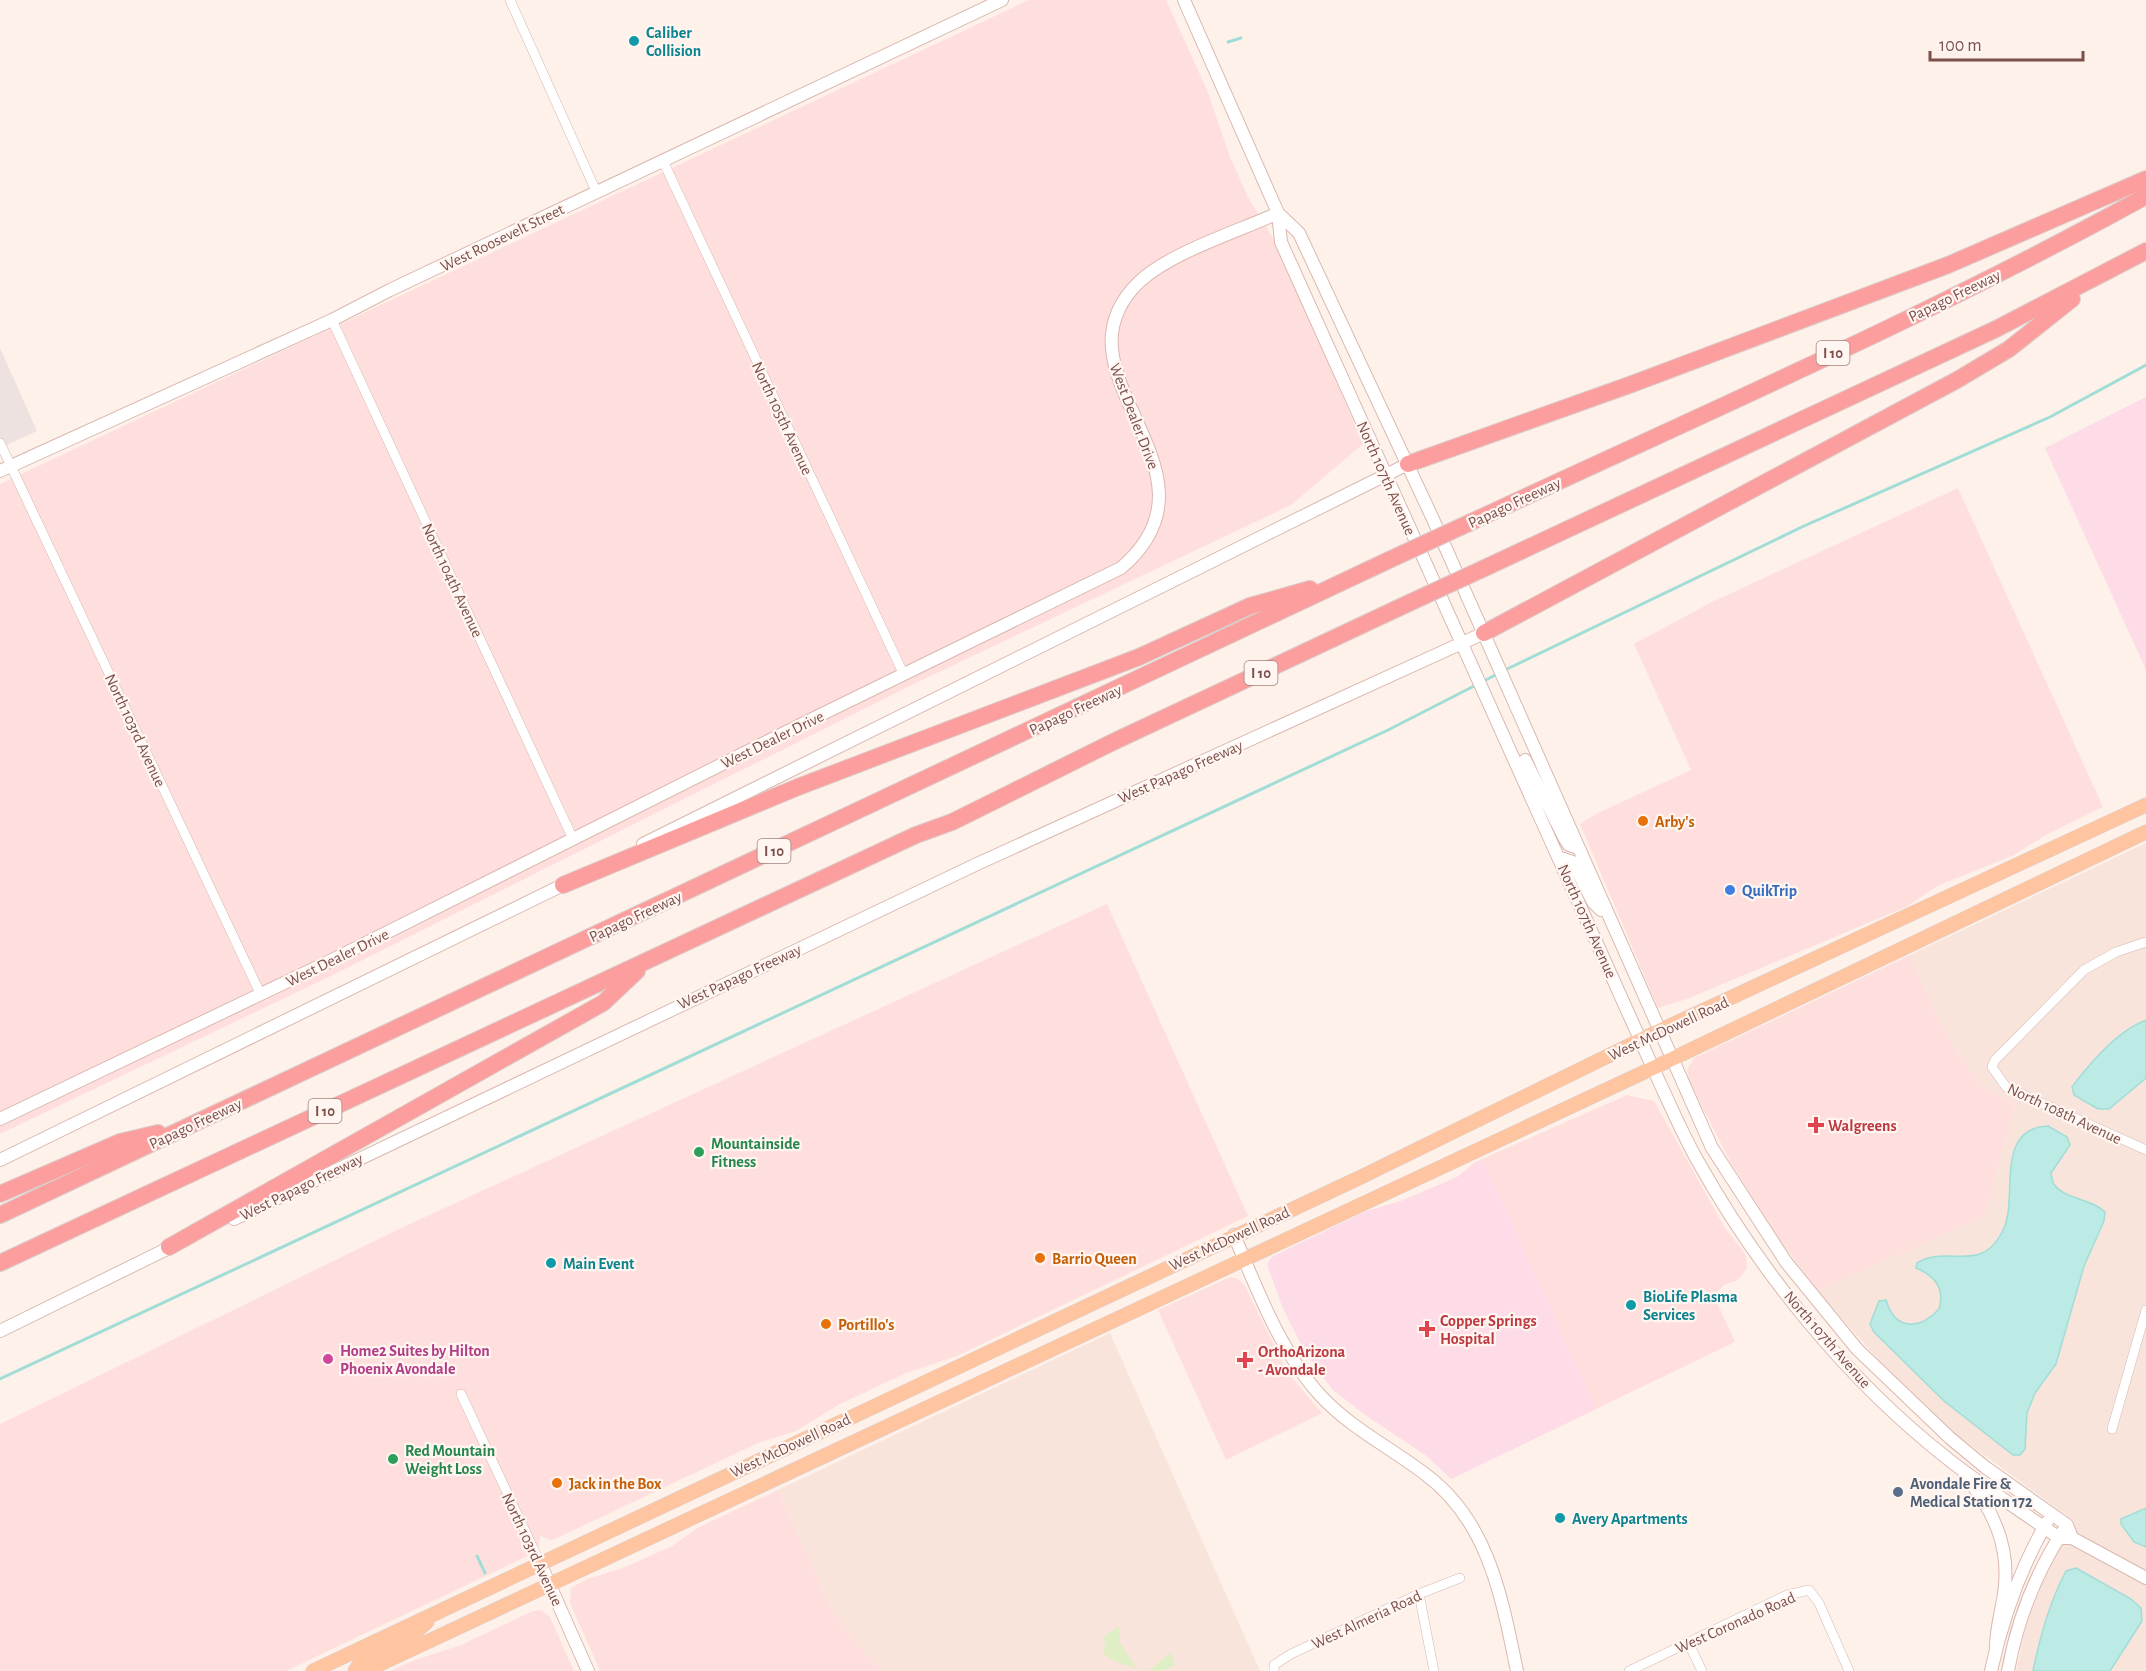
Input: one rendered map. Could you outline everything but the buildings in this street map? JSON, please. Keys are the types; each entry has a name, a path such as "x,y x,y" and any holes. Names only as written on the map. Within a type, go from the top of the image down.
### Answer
{"highway":[{"path":"1408,464 1632,384 1948,265 2146,179"},
{"name":"Papago Freeway","path":"0,1215 1928,308 2048,249 2146,196"},
{"name":"I 10","path":"0,1263 916,835 952,822 1113,742 1986,334 2146,251"},
{"path":"1484,633 1957,380 2009,349 2103,274"},
{"path":"563,885 808,783 1139,657 1250,606 1357,576"},
{"path":"169,1247 603,1003 650,960"},
{"path":"0,1194 120,1142 191,1125"}],"main road":[{"name":"West Roosevelt Street","path":"5,468 332,320 596,191 1002,0"},
{"name":"North 107th Avenue","path":"1184,0 1278,213 1281,242 1653,1068 1695,1156 1781,1285 1832,1349 1913,1430 1949,1460 2051,1532"},
{"name":"North 107th Avenue","path":"1278,213 1299,233 1408,464 1712,1148 1776,1248 1829,1318 1925,1416 1985,1467 2059,1519"},
{"name":"West Dealer Drive","path":"0,1119 261,995 1121,568 1140,549 1155,522 1160,494 1156,463 1122,389 1112,361 1110,343 1120,308 1140,282 1161,266 1278,213"},
{"path":"0,1160 563,885 730,799 1408,464"},
{"name":"West Papago Freeway","path":"0,1331 169,1247 236,1218 977,864 1484,633"},
{"path":"1513,753 1523,757 1564,839 1569,845 1579,848"},
{"name":"West McDowell Road","path":"313,1671 1361,1177 1659,1031 2146,805"},
{"name":"West McDowell Road","path":"365,1671 1653,1068 2146,832"},
{"path":"1560,858 1573,862 1593,902 1608,917"},
{"path":"1234,1235 1278,1330 1314,1388 1356,1426 1428,1476 1461,1510 1491,1566 1504,1606 1517,1671"},
{"path":"1913,1430 1925,1416"},
{"path":"1949,1460 1987,1504 1995,1519 2004,1548 2005,1579 1996,1628 1996,1648"},
{"path":"1992,1671 1996,1648 2018,1585 2059,1519"},
{"path":"2008,1671 2023,1613 2048,1554 2051,1532 2059,1519"},
{"path":"2059,1519 2072,1538"},
{"path":"2051,1532 2072,1538 2146,1578"},
{"name":"North 103rd Avenue","path":"540,1563 588,1671"},
{"path":"355,1671 363,1659 409,1638 443,1609"},
{"path":"338,1671 343,1657"}],"street":[{"path":"510,0 596,191"},
{"name":"North 105th Avenue","path":"663,161 904,675"},
{"name":"North 104th Avenue","path":"332,320 573,840"},
{"name":"North 103rd Avenue","path":"0,443 5,468 261,995"},
{"name":"North 108th Avenue","path":"2146,942 2116,952 2084,970 1995,1060 1992,1067 2006,1087 2146,1150"},
{"path":"2112,1430 2146,1310"},
{"name":"North 103rd Avenue","path":"462,1394 540,1563"},
{"name":"West Almeria Road","path":"1274,1668 1290,1654 1419,1594 1460,1578"},
{"name":"West Coronado Road","path":"1629,1671 1787,1595 1809,1590 1819,1603 1849,1671"},
{"path":"1419,1594 1434,1671"},
{"path":"1688,1642 1702,1671"}],"shaded area":[{"path":"1029,0 1166,0 1207,90 1230,157 1248,197 1276,243 1363,444 1291,505 918,682 333,975 0,1134 0,484"},
{"path":"0,348 37,431 0,448"},
{"path":"2146,397 2146,670 2045,448"},
{"path":"1958,488 2103,807 2048,834 2012,856 1939,885 1906,907 1687,999 1658,1008 1580,824 1596,814 1691,770 1634,644 1712,602"},
{"path":"2146,843 2146,1671 2016,1671 2025,1630 2043,1579 2073,1520 1953,1432 1890,1373 1818,1291 1985,1214 2015,1104 1982,1086 1957,1052 1935,1013 1910,955"},
{"path":"1107,904 1248,1216 957,1356 906,1373 840,1404 796,1431 758,1443 557,1538 551,1540 540,1536 538,1551 286,1671 0,1671 0,1424 399,1229"},
{"path":"1910,955 1935,1013 1957,1052 1982,1086 2015,1104 1985,1215 1818,1291 1781,1242 1731,1163 1690,1083 1687,1070 1694,1058"},
{"path":"1627,1095 1654,1101 1725,1228 1746,1255 1747,1268 1738,1280 1724,1285 1714,1296 1735,1342 1451,1479 1427,1456 1364,1414 1332,1389 1304,1350 1283,1308 1267,1264 1272,1257 1364,1212 1401,1201 1457,1177 1475,1162"},
{"name":"Copper Springs Hospital","path":"1483,1159 1596,1409 1451,1479 1427,1456 1364,1414 1332,1389 1304,1350 1283,1308 1267,1264 1272,1257 1364,1212 1401,1201 1457,1177"},
{"path":"1230,1277 1244,1284 1288,1373 1322,1413 1226,1460 1158,1310"},
{"path":"1110,1333 1260,1671 882,1671 848,1634 830,1606 778,1490"},
{"path":"778,1490 830,1606 848,1634 882,1671 600,1671 570,1603 571,1588 587,1579 623,1568 672,1546 697,1528"},
{"path":"541,1610 550,1617 574,1671 390,1671 461,1645 533,1611"}],"green space":[{"path":"1119,1626 1120,1643 1136,1668 1107,1657 1103,1651 1106,1643 1103,1637"},
{"path":"1170,1653 1175,1665 1162,1671 1149,1670"}],"water":[{"path":"2146,1020 2146,1078 2109,1109 2098,1109 2074,1095 2072,1087 2096,1058 2125,1032"},
{"path":"2048,1126 2067,1137 2070,1145 2051,1173 2053,1183 2064,1193 2093,1204 2105,1212 2104,1221 2084,1266 2056,1364 2035,1393 2027,1413 2025,1449 2020,1455 2013,1455 1944,1401 1874,1332 1870,1324 1879,1301 1886,1300 1895,1317 1909,1324 1924,1321 1939,1309 1941,1295 1937,1284 1916,1268 1917,1263 1941,1256 1975,1255 1995,1243 2004,1228 2008,1215 2014,1151 2020,1138 2031,1130"},
{"path":"2146,1508 2146,1547 2134,1542 2121,1524 2121,1519"},
{"path":"2076,1568 2131,1599 2141,1608 2142,1621 2110,1671 2033,1671 2042,1632 2055,1595 2066,1571"}],"waterway":[{"path":"1228,42 1241,38"},
{"path":"1505,670 1804,526 2050,417 2146,365"},
{"path":"1484,681 1499,673"},
{"path":"0,1379 1388,730 1478,684"},
{"path":"477,1556 485,1573"}],"place":[{"name":"Caliber Collision","path":"634,41"},
{"name":"Arby's","path":"1643,821"},
{"name":"QuikTrip","path":"1730,890"},
{"name":"Walgreens","path":"1816,1125"},
{"name":"Mountainside Fitness","path":"699,1152"},
{"name":"Barrio Queen","path":"1040,1258"},
{"name":"Main Event","path":"551,1263"},
{"name":"BioLife Plasma Services","path":"1631,1305"},
{"name":"Portillo's","path":"826,1324"},
{"name":"Copper Springs Hospital","path":"1427,1329"},
{"name":"Home2 Suites by Hilton Phoenix Avondale","path":"328,1359"},
{"name":"OrthoArizona - Avondale","path":"1245,1360"},
{"name":"Red Mountain Weight Loss","path":"393,1459"},
{"name":"Jack in the Box","path":"557,1483"},
{"name":"Avondale Fire & Medical Station 172","path":"1898,1492"},
{"name":"Avery Apartments","path":"1560,1518"}]}
